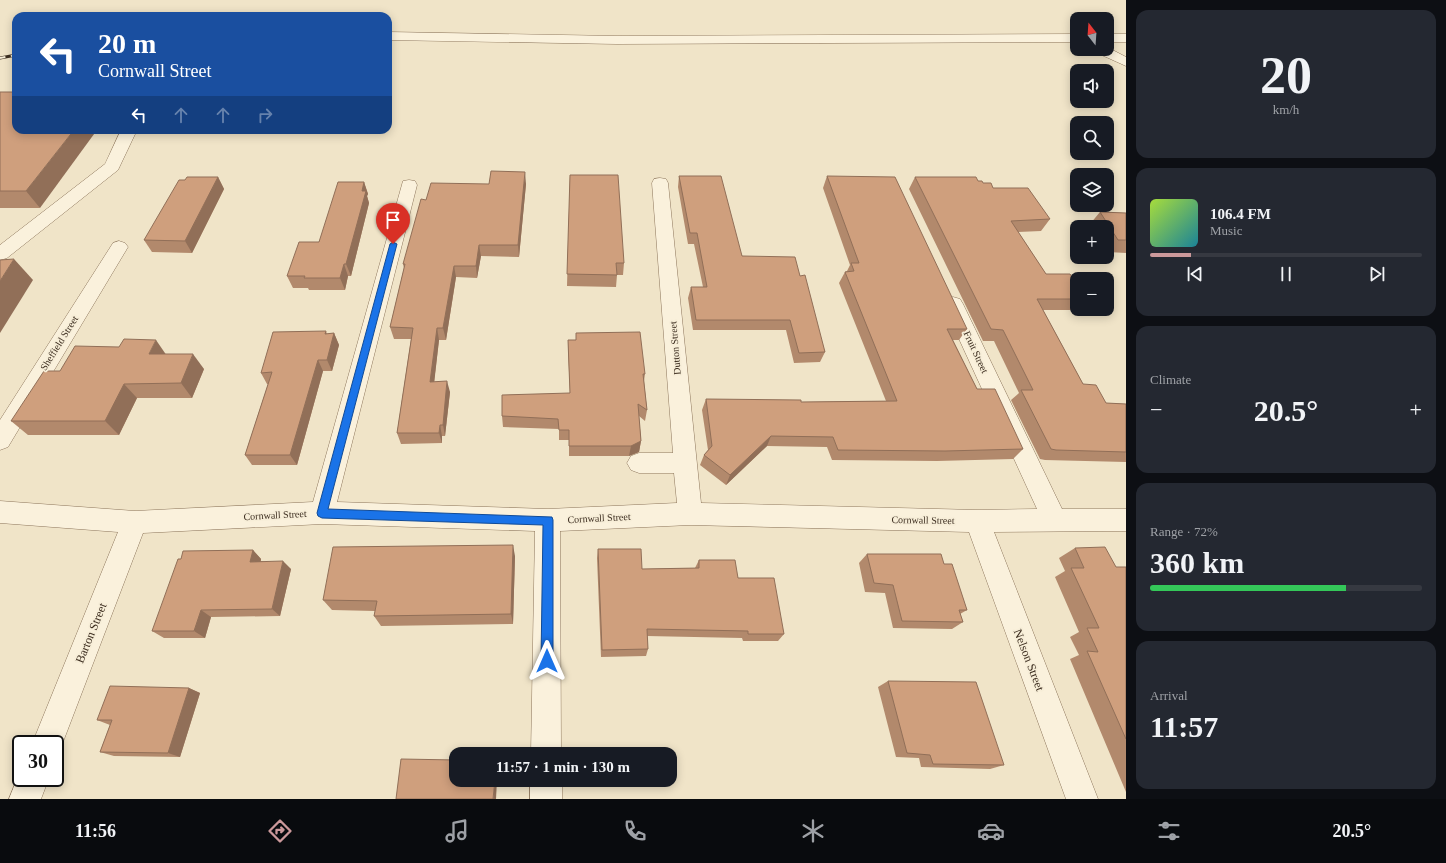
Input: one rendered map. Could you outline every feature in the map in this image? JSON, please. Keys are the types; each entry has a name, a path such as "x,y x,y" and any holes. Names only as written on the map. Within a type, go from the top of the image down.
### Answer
{"street":[{"path":"392,36 617,40 1070,38"},
{"path":"1114,38 1126,38"},
{"path":"1114,56 1126,62"},
{"path":"0,254 112,167 127,134"},
{"name":"Dutton Street","path":"660,183 690,514"},
{"path":"322,513 409,185"},
{"name":"Sheffield Street","path":"0,440 119,247"},
{"name":"Fruit Street","path":"944,284 1055,521"},
{"path":"639,463 686,463"},
{"name":"Cornwall Street","path":"0,512 135,522 322,513 548,520 690,514 977,521 1126,520"},
{"path":"546,747 548,520"},
{"name":"Nelson Street","path":"977,521 1082,799"},
{"name":"Barton Street","path":"51,735 135,522"},
{"path":"25,799 30,787"},
{"path":"546,787 546,799"}],"building":[{"path":"0,92 12,92 12,134 71,134 26,191 0,191"},
{"path":"491,171 525,172 518,245 479,245 476,266 454,266 443,328 437,328 430,382 447,381 443,425 440,425 439,433 397,433 413,328 390,327 405,264 403,264 421,199 426,200 431,183 489,184"},
{"path":"570,175 618,175 624,263 616,263 617,275 567,274"},
{"path":"679,176 721,176 742,256 795,257 800,276 805,275 825,352 799,353 790,320 696,320 691,287 707,287 697,233 690,233"},
{"path":"827,176 895,177 967,329 947,329 977,389 995,389 1023,449 945,451 838,450 833,437 771,436 730,475 704,455 712,446 706,399 801,400 801,402 897,401 845,272 854,271 851,263 859,263"},
{"path":"187,177 218,177 185,241 144,240 179,180 185,180"},
{"path":"915,177 976,177 978,181 982,181 983,183 991,183 993,188 1028,188 1050,219 1011,221 1046,274 1070,274 1070,299 1037,299 1083,384 1096,385 1106,403 1126,404 1126,452 1051,449 1021,390 1033,390 1003,330 991,329"},
{"path":"338,182 364,182 362,191 366,191 346,264 344,264 340,278 304,278 305,276 287,276 299,242 319,242"},
{"path":"1100,212 1126,213 1126,240 1118,240 1114,234 1114,220 1105,220"},
{"path":"14,259 0,281 0,260"},
{"path":"326,331 325,334 334,333 327,360 318,360 290,455 245,455 272,372 261,373 273,332"},
{"path":"640,332 645,374 643,374 647,410 638,404 641,441 631,446 569,446 569,430 559,430 558,419 502,416 502,395 570,393 568,340 576,340 576,333"},
{"path":"124,339 156,340 149,354 193,354 181,383 124,384 105,421 11,421 44,371 60,371 75,346 119,347"},
{"path":"513,545 511,614 374,616 377,601 323,600 333,547"},
{"path":"1105,547 1116,567 1126,567 1126,739 1087,651 1098,652 1087,628 1099,628 1071,568 1084,568 1075,548"},
{"path":"598,549 641,549 642,569 699,568 699,560 735,560 738,578 774,578 784,634 748,634 748,631 647,629 648,649 602,650"},
{"path":"253,550 250,562 283,561 272,609 201,610 194,631 152,631 178,559 181,559 183,551"},
{"path":"867,554 941,554 944,564 952,564 967,610 959,610 963,622 902,621 893,585 874,583"},
{"path":"888,681 976,682 1004,765 933,764 930,755 907,753"},
{"path":"110,686 189,688 168,753 100,752 112,720 97,720"},
{"path":"401,759 449,760 449,787 494,787 493,799 396,799"}],"railway":[{"path":"0,58 12,56"}],"route":[{"path":"393,244 322,513 548,520 547,661"}]}
